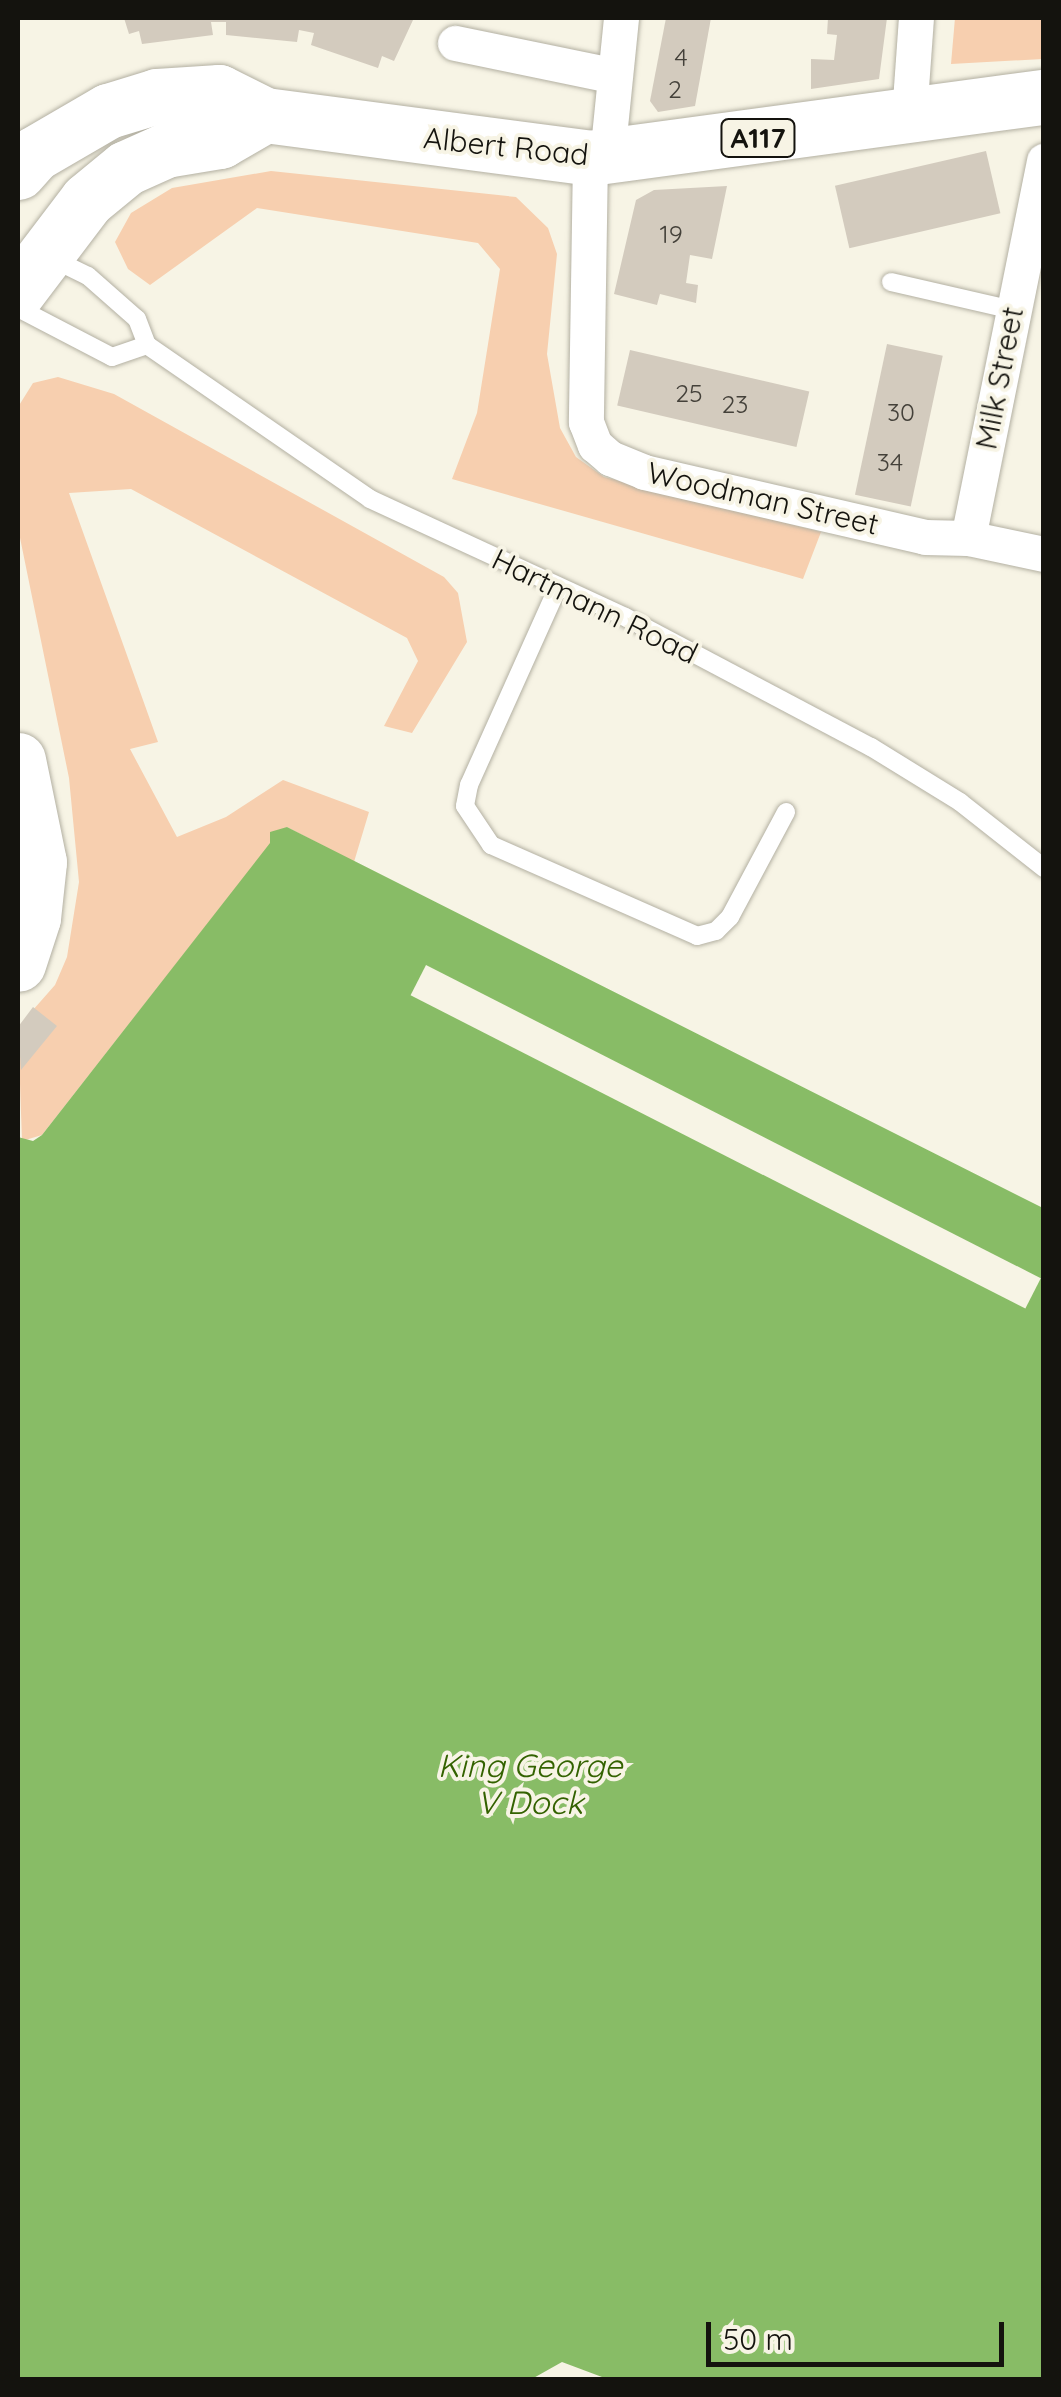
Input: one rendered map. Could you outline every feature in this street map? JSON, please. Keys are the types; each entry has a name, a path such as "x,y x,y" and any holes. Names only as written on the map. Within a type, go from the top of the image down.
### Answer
{"highway":[{"name":"A117","path":"18,172 34,154 108,111 157,96 219,92 265,115"},
{"name":"Albert Road","path":"265,115 598,157 1044,97"},
{"path":"26,262 87,200 126,168 166,150 220,140 265,115"},
{"path":"18,760 39,862 32,918 18,964"}],"street":[{"name":"Woodman Street","path":"621,18 598,157 586,422 594,445 644,472 925,537 968,538 1044,554"},
{"path":"909,116 916,18"},
{"path":"455,43 611,75"},
{"name":"Milk Street","path":"968,538 1044,161"}],"lane":[{"name":"Hartmann Road","path":"26,262 88,276 137,319 146,345 370,499 558,586 871,746 960,802 1044,868"},
{"path":"891,282 1012,310"},
{"path":"18,308 112,358 146,345"},
{"path":"558,586 469,785 465,806 491,845 697,936 716,931 730,917 786,812"}],"shaded area":[{"path":"955,18 1043,18 1043,59 951,64"},
{"path":"271,171 516,197 548,228 557,254 547,354 560,428 576,457 604,477 821,532 803,579 452,479 477,413 500,269 478,243 257,208 150,285 128,269 115,242 131,213 172,188"},
{"path":"58,377 114,394 444,577 458,593 467,642 412,733 384,726 418,661 407,638 131,489 69,493 158,742 130,749 177,837 226,817 283,780 369,812 354,862 287,827 42,1135 22,1141 18,1027 55,985 67,957 79,882 69,778 18,528 18,407 33,383"}],"water":[{"name":"King George V Dock","path":"287,827 1043,1208 1043,2379 610,2380 562,2362 530,2380 18,2379 18,1137 33,1141 42,1135 270,843 270,832"}],"pier":[{"path":"426,965 1041,1278 1025,1309 411,995"}],"building":[{"path":"124,18 413,20 394,61 382,56 378,68 311,45 314,33 299,30 297,42 226,35 226,22 211,22 213,35 142,44 139,31 129,34"},
{"path":"666,18 711,18 695,106 658,112 650,101"},
{"path":"828,18 887,18 879,79 811,89 811,59 834,60 837,35 827,34"},
{"path":"986,151 1000,213 849,248 835,186"},
{"path":"727,186 712,259 690,255 686,283 698,285 696,303 660,294 657,305 614,294 636,200 654,190"},
{"path":"887,344 943,356 911,506 855,495"},
{"path":"630,350 809,391 796,447 617,406"},
{"path":"33,1007 57,1026 21,1070 18,1027"}]}
